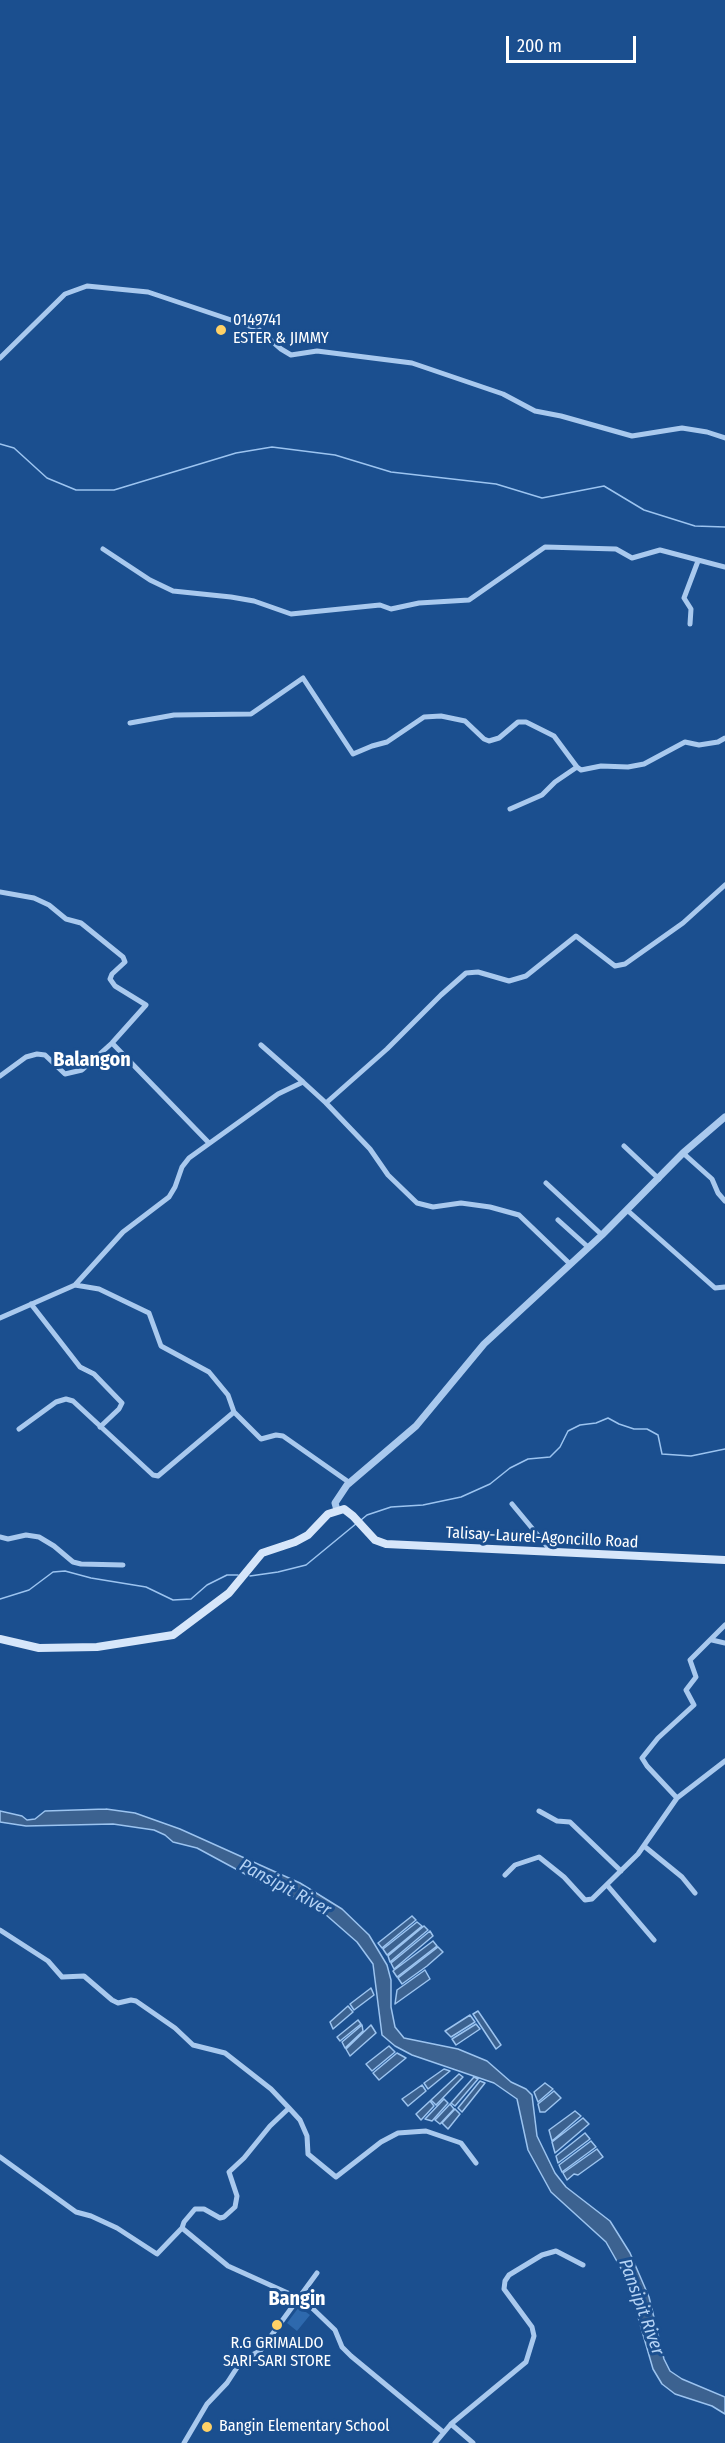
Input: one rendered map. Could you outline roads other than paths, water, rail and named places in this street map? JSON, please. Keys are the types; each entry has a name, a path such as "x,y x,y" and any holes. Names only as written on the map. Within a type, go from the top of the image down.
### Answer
{"main road":[{"name":"Talisay-Laurel-Agoncillo Road","path":"337,1510 344,1509 375,1540 386,1544 725,1560"},
{"path":"0,1639 39,1648 97,1647 173,1635 229,1593 262,1552 295,1542 308,1535 328,1514 337,1510"}],"street":[{"path":"0,358 65,294 87,286 148,292 258,329 291,355 317,351 412,363 503,394 535,411 632,436 682,429 707,432 725,438"},
{"path":"103,549 150,580 173,591 254,601 291,614 380,605 392,609 419,603 469,600 545,547 616,549 632,558 660,549 725,567"},
{"path":"690,624 691,609 684,598 698,561"},
{"path":"130,723 174,715 251,714 303,678 355,755 372,746 387,742 424,717 441,716 465,721 489,741 499,738 518,722 526,722 554,736 577,767 583,770 601,766 628,767 644,764 685,742 699,745 718,742 725,738"},
{"path":"510,809 542,795 555,782 577,767"},
{"path":"326,1103 466,974 478,972 509,981 526,976 576,936 615,966 625,964 683,923 725,885"},
{"path":"0,892 33,898 49,905 66,919 81,923 123,957 125,962 123,966 112,974 110,979 114,986 146,1005 112,1043 82,1070 70,1074 61,1072 45,1055 37,1054 26,1057 0,1076"},
{"path":"112,1043 208,1143"},
{"path":"261,1045 326,1103 370,1149 388,1175 417,1203 433,1207 461,1203 490,1207 519,1215 570,1264"},
{"path":"0,1318 75,1285 123,1233 169,1197 182,1167 189,1158 278,1094 303,1082"},
{"path":"337,1510 335,1503 350,1483 416,1426 484,1344 602,1235 683,1153 725,1117"},
{"path":"624,1146 659,1179"},
{"path":"683,1153 712,1179 725,1201"},
{"path":"546,1183 602,1235"},
{"path":"627,1210 715,1288 725,1287"},
{"path":"558,1220 588,1248"},
{"path":"75,1285 99,1289 149,1313 161,1346 209,1372 228,1395 234,1412 261,1439 276,1435 283,1436 350,1483"},
{"path":"31,1304 80,1367 94,1374 122,1403 119,1409 100,1427"},
{"path":"18,1429 56,1402 66,1399 73,1401 153,1475 158,1476 234,1412"},
{"path":"512,1504 551,1551"},
{"path":"0,1537 8,1539 26,1535 39,1538 54,1546 73,1562 81,1564 123,1565"},
{"path":"677,1798 642,1758 649,1748 694,1705 686,1690 696,1677 690,1660 725,1625"},
{"path":"712,1640 725,1643"},
{"path":"505,1875 514,1865 539,1857 564,1877 585,1899 592,1899 644,1846 677,1798 725,1761"},
{"path":"538,1811 557,1821 570,1822 621,1871"},
{"path":"644,1846 682,1877 695,1893"},
{"path":"607,1885 654,1940"},
{"path":"0,1930 48,1961 62,1977 84,1976 111,2000 118,2003 136,2001 170,2024 193,2045 225,2053 271,2089 300,2120 308,2136 308,2154 336,2177 381,2142 398,2133 426,2131 461,2143 476,2163"},
{"path":"0,2157 76,2212 117,2228 157,2254 182,2228 195,2209 204,2209 220,2218 235,2207 237,2196 229,2172 289,2108"},
{"path":"182,2228 228,2266 310,2306 335,2330 342,2346 357,2361 443,2432"},
{"path":"435,2443 451,2424 526,2362 534,2336 532,2327 504,2289 509,2275 542,2254 556,2251 583,2265"},
{"path":"184,2443 207,2404 227,2383 242,2360 265,2346 317,2273"},
{"path":"451,2424 473,2443"}],"water":[{"name":"Pansipit River","path":"106,1809 135,1813 180,1829 300,1883 342,1909 369,1935 387,1965 391,1980 391,2007 395,2027 404,2038 458,2049 487,2061 511,2082 526,2089 532,2095 537,2136 555,2173 566,2187 610,2221 630,2253 649,2297 664,2359 670,2371 682,2379 725,2397 725,2414 712,2406 675,2394 662,2384 653,2369 627,2279 606,2242 551,2192 528,2150 517,2099 494,2083 412,2055 395,2046 382,2035 373,1964 357,1942 317,1907 271,1888 197,1848 173,1842 154,1830 113,1824 26,1826 0,1822 0,1811 22,1816 27,1820 35,1819 45,1811"},
{"path":"412,1916 416,1920 382,1948 378,1943"},
{"path":"417,1922 422,1926 387,1955 383,1949"},
{"path":"424,1926 428,1930 390,1962 388,1956"},
{"path":"430,1931 433,1936 394,1969 391,1963"},
{"path":"433,1941 437,1946 397,1977 393,1971"},
{"path":"438,1947 443,1952 402,1984 398,1978"},
{"path":"425,1970 430,1979 395,2004 397,1990"},
{"path":"371,1988 374,1995 354,2010 350,2004"},
{"path":"348,2006 353,2012 333,2029 330,2022"},
{"path":"478,2011 501,2045 496,2049 473,2014"},
{"path":"470,2015 475,2022 451,2037 445,2031"},
{"path":"358,2020 361,2024 340,2041 337,2037"},
{"path":"476,2024 480,2029 456,2045 452,2039"},
{"path":"362,2025 363,2031 345,2048 342,2042"},
{"path":"371,2025 376,2033 350,2056 346,2049"},
{"path":"389,2046 395,2052 372,2071 366,2064"},
{"path":"397,2053 406,2058 379,2080 373,2073"},
{"path":"444,2069 450,2071 428,2089 424,2083"},
{"path":"459,2074 463,2077 436,2105 431,2100"},
{"path":"474,2077 478,2079 455,2106 451,2103"},
{"path":"480,2081 485,2083 462,2112 458,2108"},
{"path":"545,2083 553,2089 538,2102 534,2092"},
{"path":"422,2085 426,2091 408,2106 402,2099"},
{"path":"554,2091 561,2098 545,2112 540,2112 538,2104"},
{"path":"444,2099 448,2103 432,2121 425,2119"},
{"path":"430,2101 434,2106 421,2120 416,2114"},
{"path":"450,2104 454,2109 440,2124 435,2120"},
{"path":"455,2109 460,2114 448,2129 442,2123"},
{"path":"575,2111 581,2116 552,2141 549,2130"},
{"path":"583,2118 589,2124 555,2153 552,2142"},
{"path":"585,2133 590,2139 558,2163 556,2156"},
{"path":"591,2141 596,2147 562,2172 559,2165"},
{"path":"597,2149 603,2157 567,2180 563,2173"}],"waterway":[{"path":"0,444 14,448 47,478 76,490 114,490 236,453 272,447 335,455 391,472 496,484 542,498 604,486 644,510 695,526 725,527"},
{"path":"361,1520 367,1515 391,1507 423,1505 461,1497 490,1484 510,1468 528,1459 550,1457 560,1447 568,1431 580,1425 596,1423 608,1418 619,1424 634,1429 647,1429 658,1435 662,1454 691,1456 725,1449"},
{"path":"250,1576 306,1565 357,1523"},
{"path":"0,1599 29,1590 53,1572 65,1571 91,1578 146,1587 173,1600 191,1599 207,1585 227,1575 238,1575"}],"place":[{"name":"0149741 ESTER & JIMMY","path":"221,330"},
{"name":"R.G GRIMALDO SARI-SARI STORE","path":"277,2325"},
{"name":"Bangin Elementary School","path":"207,2427"}],"district":[{"name":"Balangon","path":"92,1060"},
{"name":"Bangin","path":"297,2299"}]}
